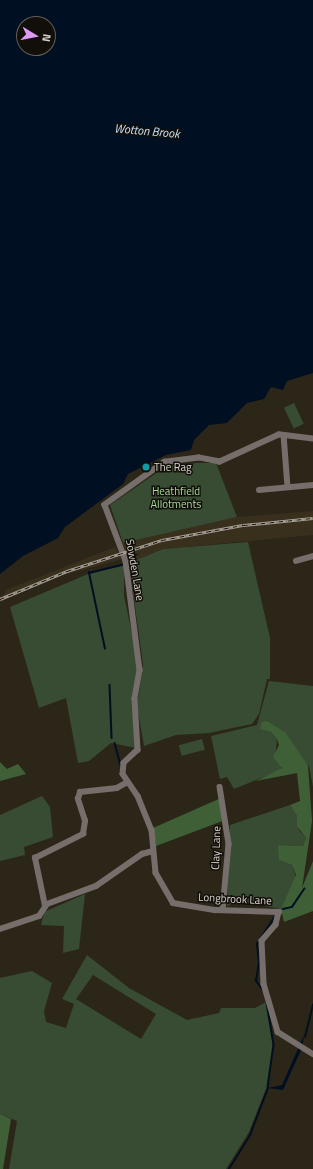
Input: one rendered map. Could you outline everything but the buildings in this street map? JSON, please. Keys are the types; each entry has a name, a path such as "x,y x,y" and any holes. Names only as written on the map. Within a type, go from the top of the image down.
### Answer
{"street":[{"path":"288,487 284,435 313,439"},
{"name":"Sowden Lane","path":"126,783 123,765 138,750 135,699 140,670 126,561 105,505 165,462 199,458 220,462 284,435"},
{"path":"259,490 313,485"},
{"path":"296,561 310,555"},
{"path":"0,929 39,916 45,906 96,886 142,854 153,850 146,811 126,783 117,788 80,792 78,799 85,821 83,834 35,858 45,906"},
{"name":"Clay Lane","path":"220,787 228,844 223,910"},
{"name":"Longbrook Lane","path":"153,850 156,873 173,903 223,910 280,913 276,925 262,941 264,984 278,1032 299,1043 313,1054"}],"shaded area":[{"path":"313,511 313,535 163,549 129,563 123,543 237,517"},
{"path":"115,547 122,559 63,575 0,602 6,590"}],"green space":[{"path":"294,403 304,424 294,428 284,408"},
{"name":"Heathfield Allotments","path":"196,463 216,463 237,517 123,543 110,505 165,467"},
{"path":"248,542 270,638 270,679 267,679 259,714 252,724 209,733 176,735 144,746 137,706 143,664 129,563 163,549"},
{"path":"124,565 124,596 138,662 132,697 136,748 111,743 89,761 78,763 66,698 39,708 10,607 88,574"},
{"path":"269,681 313,686 313,787 309,766 304,764 286,733 264,731 271,732 277,739 275,759 281,763 281,770 234,789 227,777 220,779 211,736 257,725"},
{"path":"267,721 286,733 308,766 312,821 302,888 313,861 313,911 284,922 281,909 296,875 292,865 279,860 278,845 303,846 306,838 297,826 297,816 290,805 300,801 297,773 256,781 282,768 273,757 279,745 277,739 271,732 260,729 262,722"},
{"path":"202,739 205,750 182,756 179,745"},
{"path":"0,762 7,769 18,764 26,774 0,781"},
{"path":"42,796 50,807 53,837 24,847 25,855 0,861 0,815"},
{"path":"221,798 225,820 156,846 153,828"},
{"path":"290,805 297,816 299,830 306,838 303,846 279,845 279,860 292,865 297,881 281,909 265,906 263,902 248,904 238,898 227,907 230,825"},
{"path":"85,894 79,949 63,953 64,926 41,925 44,912"},
{"path":"87,955 129,988 187,1020 219,1013 221,1008 255,1008 266,1002 273,1044 268,1084 249,1132 226,1169 9,1169 17,1121 0,1114 0,978 32,971 52,983 44,1011 46,1022 66,1028 74,1004 62,999","holes":["93,975 156,1014 141,1039 76,999"]},
{"path":"0,1114 11,1119 3,1169 0,1169"}],"water":[{"path":"0,0 313,0 313,373 287,381 283,390 271,387 264,399 247,403 227,423 209,425 194,440 191,450 166,455 128,474 123,484 65,527 58,538 23,556 0,574"},
{"path":"304,1035 302,1048 283,1090 268,1088 282,1085"}],"waterway":[{"path":"105,649 89,573 124,564"},
{"path":"110,685 112,738"},
{"path":"115,743 121,766"},
{"path":"283,909 292,907 304,889"},
{"path":"264,992 256,981 259,963 257,944 275,916"},
{"path":"267,1003 274,1045 268,1087"},
{"name":"Wotton Brook","path":"305,1037 313,1005"},
{"name":"Wotton Brook","path":"229,1169 250,1135 268,1088"}],"railway":[{"path":"0,599 67,571 162,540 243,525 313,518"}],"place":[{"name":"The Rag","path":"146,467"}]}
